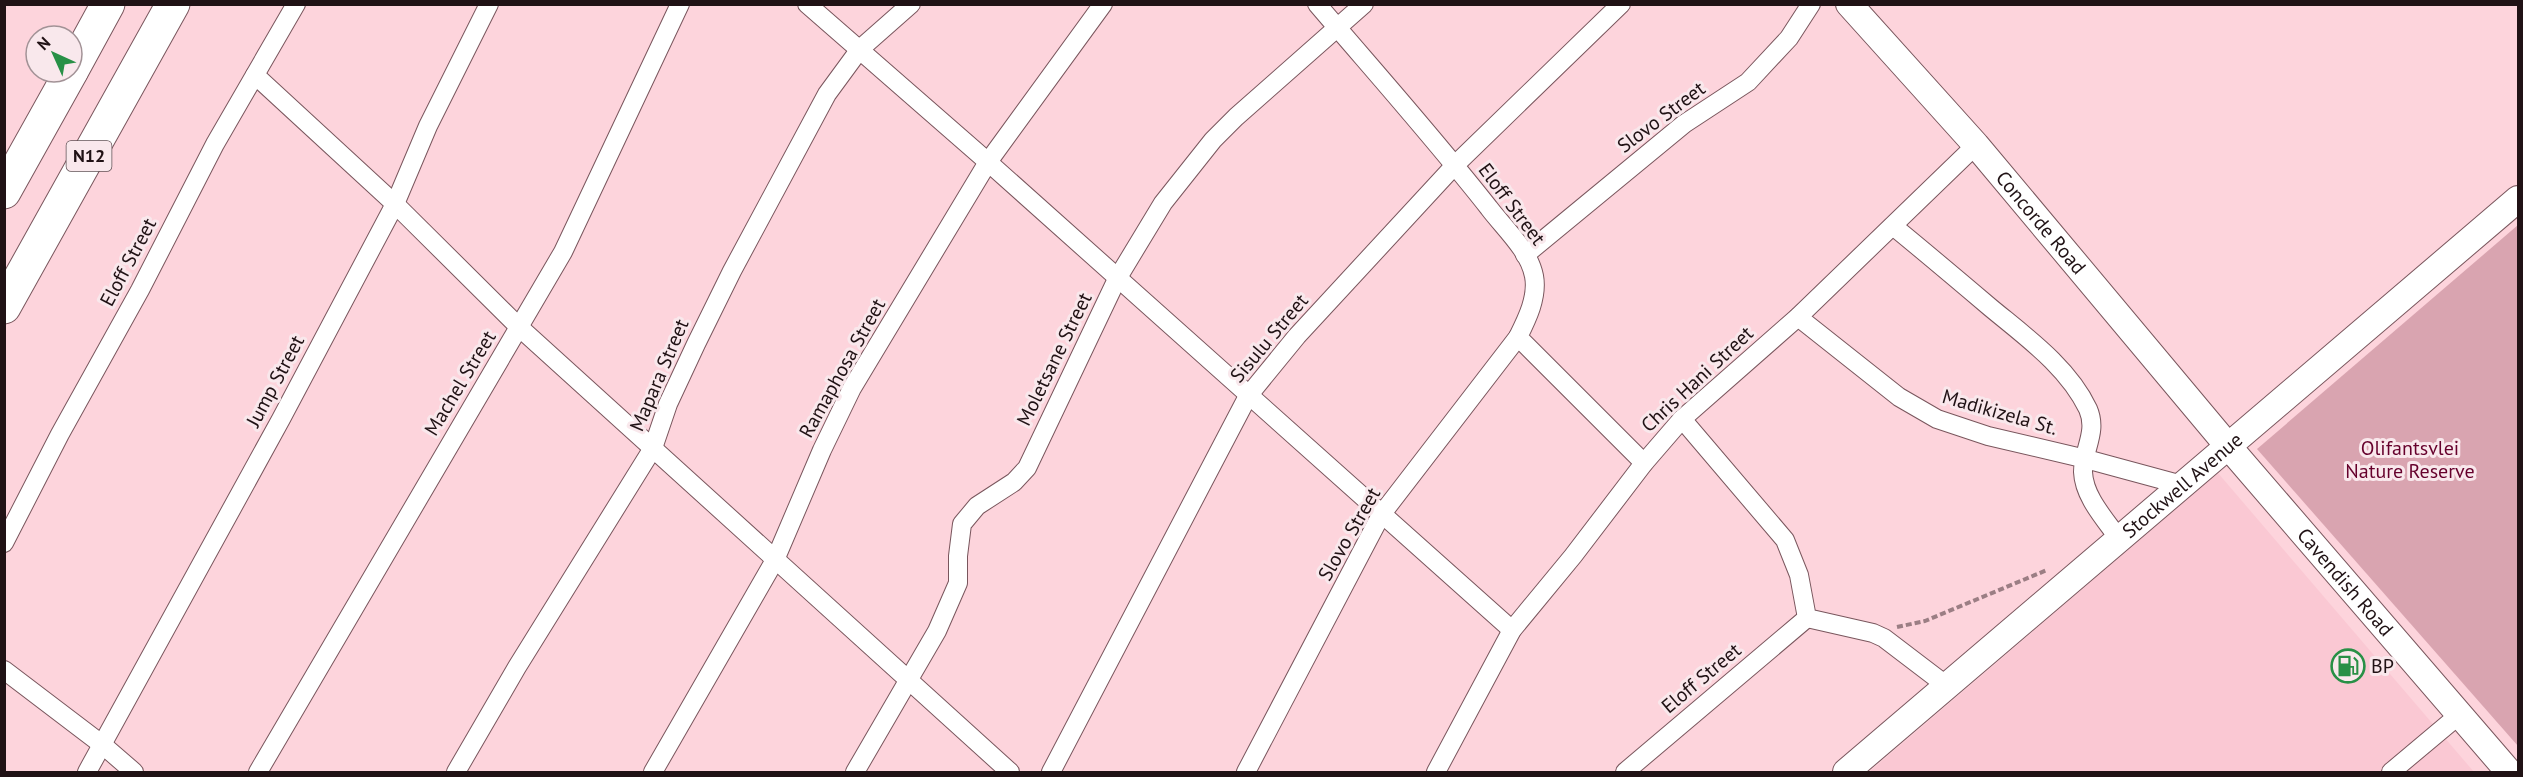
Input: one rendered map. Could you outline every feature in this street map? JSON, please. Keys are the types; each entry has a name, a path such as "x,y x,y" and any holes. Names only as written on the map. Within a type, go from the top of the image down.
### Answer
{"highway":[{"path":"84,49 108,4"},
{"name":"N12","path":"4,307 172,4"},
{"path":"4,192 65,84"}],"street":[{"name":"Eloff Street","path":"4,543 215,144 296,4"},
{"name":"Jump Street","path":"87,772 104,746 395,204 428,126 489,4"},
{"name":"Machel Street","path":"258,772 563,252 680,4"},
{"path":"807,4 988,162 1512,630"},
{"name":"Mapara Street","path":"456,772 517,667 653,448 668,404 732,271 827,94 860,49 911,4"},
{"name":"Ramaphosa Street","path":"653,772 775,560 822,450 852,388 988,162 1103,4"},
{"name":"Eloff Street","path":"1317,4 1455,165 1526,255 1534,276 1534,295 1529,316 1518,337"},
{"name":"Moletsane Street","path":"855,772 937,631 958,583 958,556 962,524 977,506 1014,482 1027,468 1117,279 1163,203 1213,140 1364,4"},
{"name":"Sisulu Street","path":"1051,772 1248,396 1297,336 1455,165 1622,4"},
{"name":"Slovo Street","path":"1526,255 1684,124 1748,82 1789,38 1811,4"},
{"name":"Concorde Road","path":"1850,4 1976,145 2229,446"},
{"path":"255,75 395,204 519,327 1010,772"},
{"name":"Chris Hani Street","path":"1436,772 1512,630 1573,556 1644,463 1682,419 1798,316 1976,145"},
{"name":"Stockwell Avenue","path":"1846,772 2518,199"},
{"path":"1893,226 2028,339 2071,383 2082,398 2092,422 2092,437 2083,471 2089,496 2119,539"},
{"name":"Madikizela St.","path":"1798,316 1899,397 1919,410 1958,427 2182,485"},
{"path":"1518,337 1644,463"},
{"name":"Slovo Street","path":"1246,772 1381,515 1518,337"},
{"path":"1682,419 1785,540 1794,557 1799,574 1807,618 1873,633 1947,686"},
{"name":"Cavendish Road","path":"2229,446 2509,772"},
{"name":"Eloff Street","path":"1625,772 1807,618"},
{"path":"4,670 104,746 134,772"},
{"path":"2391,772 2459,715"}],"path":[{"path":"1873,633 1925,621 2057,566"}],"shaded area":[{"path":"2218,473 2474,772 1869,772"}],"green space":[{"name":"Olifantsvlei Nature Reserve","path":"2518,225 2518,746 2257,449"}],"place":[{"name":"BP","path":"2348,666"}]}
